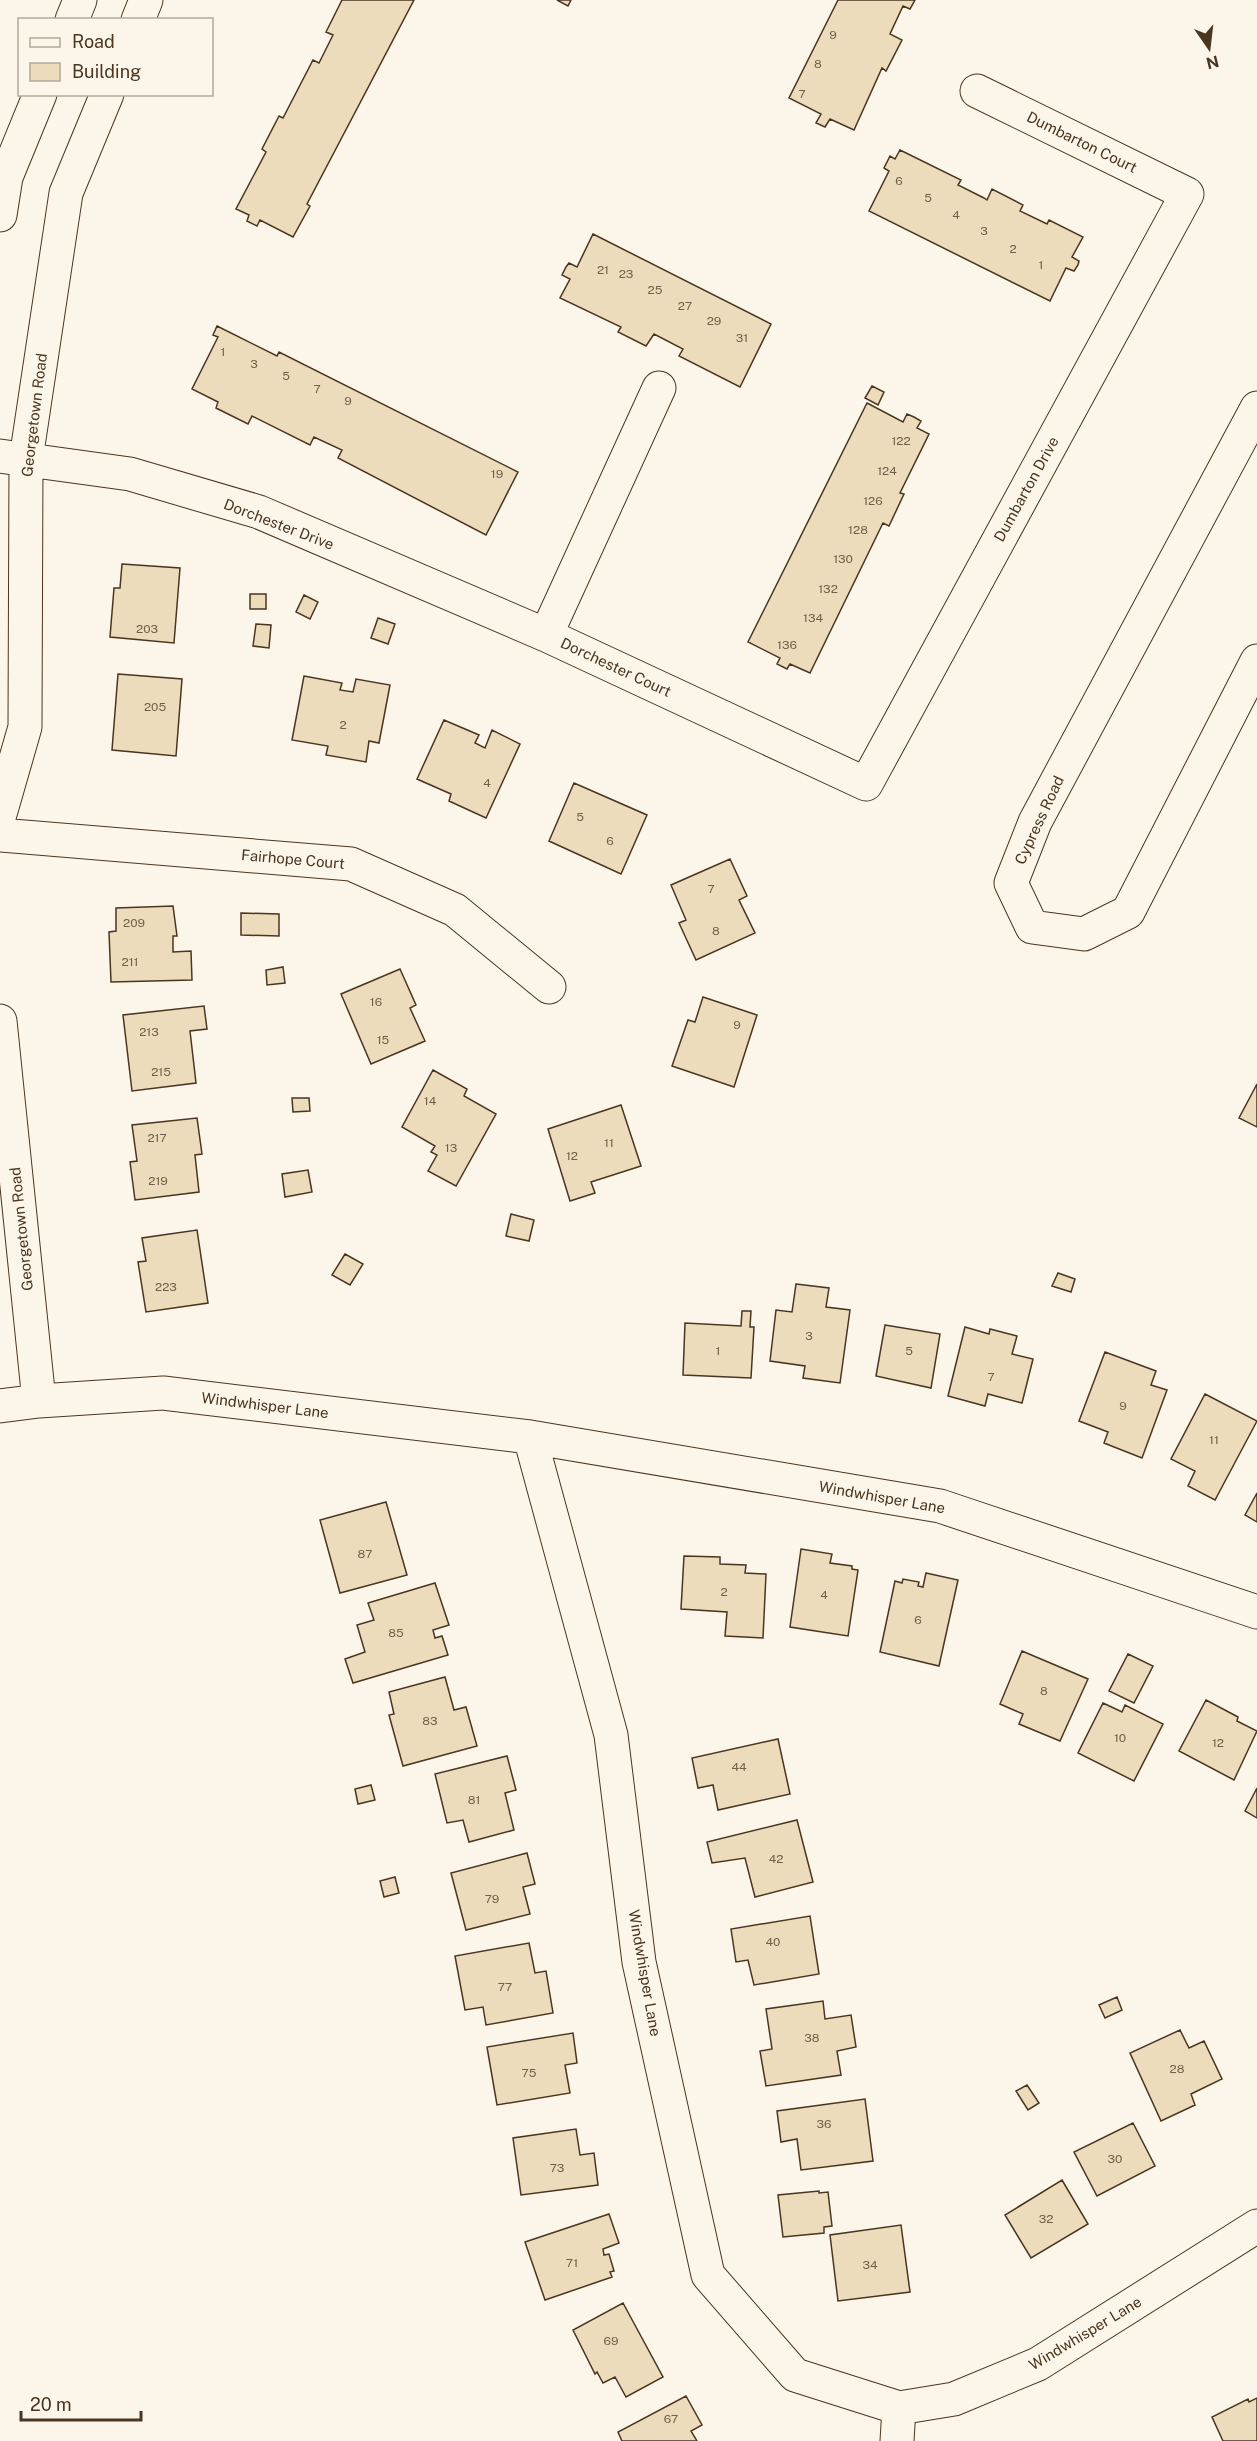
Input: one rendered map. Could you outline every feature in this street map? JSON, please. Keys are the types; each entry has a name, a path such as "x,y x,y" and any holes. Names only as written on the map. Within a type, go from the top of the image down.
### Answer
{"street":[{"path":"73,18 80,0"},
{"path":"139,18 146,0"},
{"name":"Dumbarton Court","path":"977,91 1187,194"},
{"path":"0,215 6,177 39,96"},
{"name":"Georgetown Road","path":"0,814 25,727 13,457 66,194 106,96"},
{"name":"Dumbarton Drive","path":"866,784 1187,194"},
{"name":"Dorchester Court","path":"659,388 546,635 866,784"},
{"name":"Cypress Road","path":"1257,408 1035,822 1011,883 1032,927 1084,934 1128,912 1257,661"},
{"name":"Dorchester Drive","path":"13,457 130,474 259,512 546,635"},
{"name":"Fairhope Court","path":"0,834 351,864 455,910 549,987"},
{"name":"Georgetown Road","path":"0,1022 39,1401"},
{"name":"Windwhisper Lane","path":"0,1406 164,1392 530,1437 940,1506 1257,1612"},
{"name":"Windwhisper Lane","path":"530,1437 611,1735 639,1962 708,2275 795,2374 898,2408 954,2399 1038,2364 1257,2226"},
{"path":"897,2441 898,2408"}],"building":[{"path":"342,0 414,0 307,204 310,206 293,237 260,220 257,226 247,221 249,215 236,209 266,152 262,149 279,116 283,118 313,60 319,63 333,35 326,32"},
{"path":"557,0 571,0 568,6"},
{"path":"838,0 915,0 910,9 903,6 890,34 902,40 886,71 882,68 854,130 830,119 825,127 816,123 821,114 789,98"},
{"path":"900,150 961,180 958,185 987,200 992,189 1023,205 1020,211 1047,224 1049,220 1083,237 1072,257 1079,261 1078,265 1074,271 1066,268 1050,301 869,211 889,171 884,168 890,156 895,159"},
{"path":"593,234 771,324 740,387 679,356 683,349 654,334 646,346 618,332 621,327 560,298 570,279 562,275 566,267 569,263 577,267"},
{"path":"217,326 277,356 279,352 518,472 486,535 338,458 342,450 314,437 310,445 252,416 248,424 216,408 218,402 192,389 218,337 213,335"},
{"path":"872,386 884,392 878,405 865,398"},
{"path":"867,403 903,422 907,414 914,417 921,421 917,428 929,434 900,493 904,494 889,526 883,523 810,673 790,664 787,669 777,664 780,658 748,642"},
{"path":"122,564 180,568 174,643 110,637 114,588 120,588"},
{"path":"250,594 266,594 266,609 250,609"},
{"path":"304,595 318,602 310,619 296,612"},
{"path":"378,618 395,624 388,644 371,638"},
{"path":"256,624 271,625 269,648 253,646"},
{"path":"118,674 182,679 176,756 112,750"},
{"path":"304,676 342,683 340,690 353,692 356,679 390,685 379,743 369,741 366,762 326,755 328,746 292,740"},
{"path":"444,720 479,735 475,743 485,748 492,730 520,744 486,818 449,801 451,794 417,779"},
{"path":"574,783 647,815 621,874 549,841"},
{"path":"730,859 747,896 739,900 755,933 696,960 679,923 686,920 671,885"},
{"path":"173,906 177,936 173,936 173,952 191,951 192,980 111,982 109,932 116,931 116,908"},
{"path":"241,913 279,914 279,936 241,935"},
{"path":"283,967 285,983 267,985 266,970"},
{"path":"400,969 416,1005 410,1008 425,1041 371,1064 341,994"},
{"path":"703,997 757,1015 734,1087 672,1066 688,1020 695,1022"},
{"path":"204,1006 207,1029 190,1031 196,1083 132,1091 123,1015"},
{"path":"433,1070 467,1089 464,1096 496,1114 456,1186 428,1171 437,1155 431,1152 435,1146 402,1127"},
{"path":"1257,1084 1257,1127 1239,1118"},
{"path":"292,1098 309,1098 310,1111 293,1112"},
{"path":"621,1105 641,1166 591,1182 595,1193 570,1201 548,1129"},
{"path":"197,1118 202,1154 195,1155 199,1192 135,1200 130,1162 137,1161 132,1125"},
{"path":"308,1170 312,1192 285,1197 282,1174"},
{"path":"511,1214 534,1220 529,1241 506,1236"},
{"path":"197,1230 208,1303 146,1312 138,1262 146,1261 142,1238"},
{"path":"345,1254 363,1264 350,1285 332,1275"},
{"path":"1058,1273 1075,1279 1071,1292 1052,1286"},
{"path":"796,1284 829,1288 826,1307 850,1310 840,1383 803,1378 805,1366 770,1361 776,1310 792,1312"},
{"path":"742,1311 751,1311 750,1327 754,1327 751,1378 683,1375 685,1323 741,1326"},
{"path":"885,1325 940,1334 931,1388 876,1376"},
{"path":"965,1327 989,1334 990,1329 1017,1336 1012,1354 1033,1359 1022,1403 988,1394 985,1406 948,1396"},
{"path":"1105,1352 1156,1371 1151,1385 1167,1390 1142,1458 1104,1443 1108,1432 1079,1421"},
{"path":"1205,1394 1257,1421 1215,1500 1188,1486 1195,1471 1171,1459"},
{"path":"1257,1493 1257,1522 1245,1515"},
{"path":"386,1502 407,1575 340,1593 320,1520"},
{"path":"801,1549 832,1554 830,1563 852,1566 852,1569 858,1570 848,1636 790,1627"},
{"path":"684,1556 720,1557 720,1564 746,1565 745,1573 766,1574 763,1638 725,1636 727,1612 681,1609"},
{"path":"926,1573 958,1580 939,1666 880,1652 895,1581 902,1583 903,1579 919,1582 918,1586 923,1587"},
{"path":"435,1583 449,1625 433,1630 435,1638 442,1636 448,1655 353,1683 345,1659 365,1652 357,1625 374,1620 368,1603"},
{"path":"1022,1651 1088,1679 1060,1741 1019,1724 1023,1714 1000,1704"},
{"path":"1128,1654 1153,1666 1134,1703 1109,1691"},
{"path":"445,1677 454,1710 466,1707 477,1746 403,1766 389,1715 394,1714 389,1692"},
{"path":"1206,1700 1238,1717 1237,1721 1257,1731 1234,1780 1179,1751"},
{"path":"1103,1703 1122,1712 1125,1705 1163,1724 1134,1781 1078,1753"},
{"path":"778,1739 790,1794 718,1810 713,1785 698,1788 692,1758"},
{"path":"507,1756 516,1790 505,1793 514,1830 469,1842 463,1820 447,1823 435,1774"},
{"path":"371,1785 375,1800 358,1804 355,1789"},
{"path":"1257,1788 1257,1818 1245,1811"},
{"path":"797,1820 813,1882 755,1897 745,1858 712,1863 707,1842"},
{"path":"527,1853 535,1884 523,1887 530,1914 466,1930 451,1873"},
{"path":"395,1877 399,1893 384,1897 380,1881"},
{"path":"810,1916 819,1974 754,1985 748,1960 736,1962 731,1929"},
{"path":"529,1943 535,1973 546,1971 553,2013 486,2025 483,2007 465,2010 455,1956"},
{"path":"1117,1997 1122,2010 1105,2018 1099,2005"},
{"path":"823,2001 825,2019 851,2015 856,2047 837,2051 841,2075 766,2086 760,2051 772,2049 766,2009"},
{"path":"1180,2030 1189,2048 1204,2041 1222,2079 1191,2094 1195,2105 1161,2121 1130,2053"},
{"path":"573,2033 577,2063 565,2065 570,2093 497,2105 487,2047"},
{"path":"1027,2085 1039,2103 1028,2110 1016,2091"},
{"path":"865,2099 873,2161 801,2170 797,2139 781,2142 777,2111"},
{"path":"1133,2123 1155,2166 1097,2196 1074,2152"},
{"path":"576,2129 580,2155 594,2153 598,2185 521,2195 513,2138"},
{"path":"1062,2180 1088,2224 1031,2258 1005,2215"},
{"path":"819,2191 819,2193 828,2192 832,2226 824,2227 824,2233 783,2237 778,2195"},
{"path":"609,2214 619,2243 603,2249 604,2255 609,2254 614,2271 610,2272 612,2277 545,2300 525,2242"},
{"path":"901,2225 910,2292 838,2301 830,2235"},
{"path":"623,2303 663,2377 626,2397 615,2377 603,2383 597,2372 595,2374 573,2330"},
{"path":"686,2396 702,2425 691,2431 697,2441 622,2441 618,2432"},
{"path":"1257,2398 1257,2441 1223,2441 1212,2417 1248,2399 1249,2402"}]}
